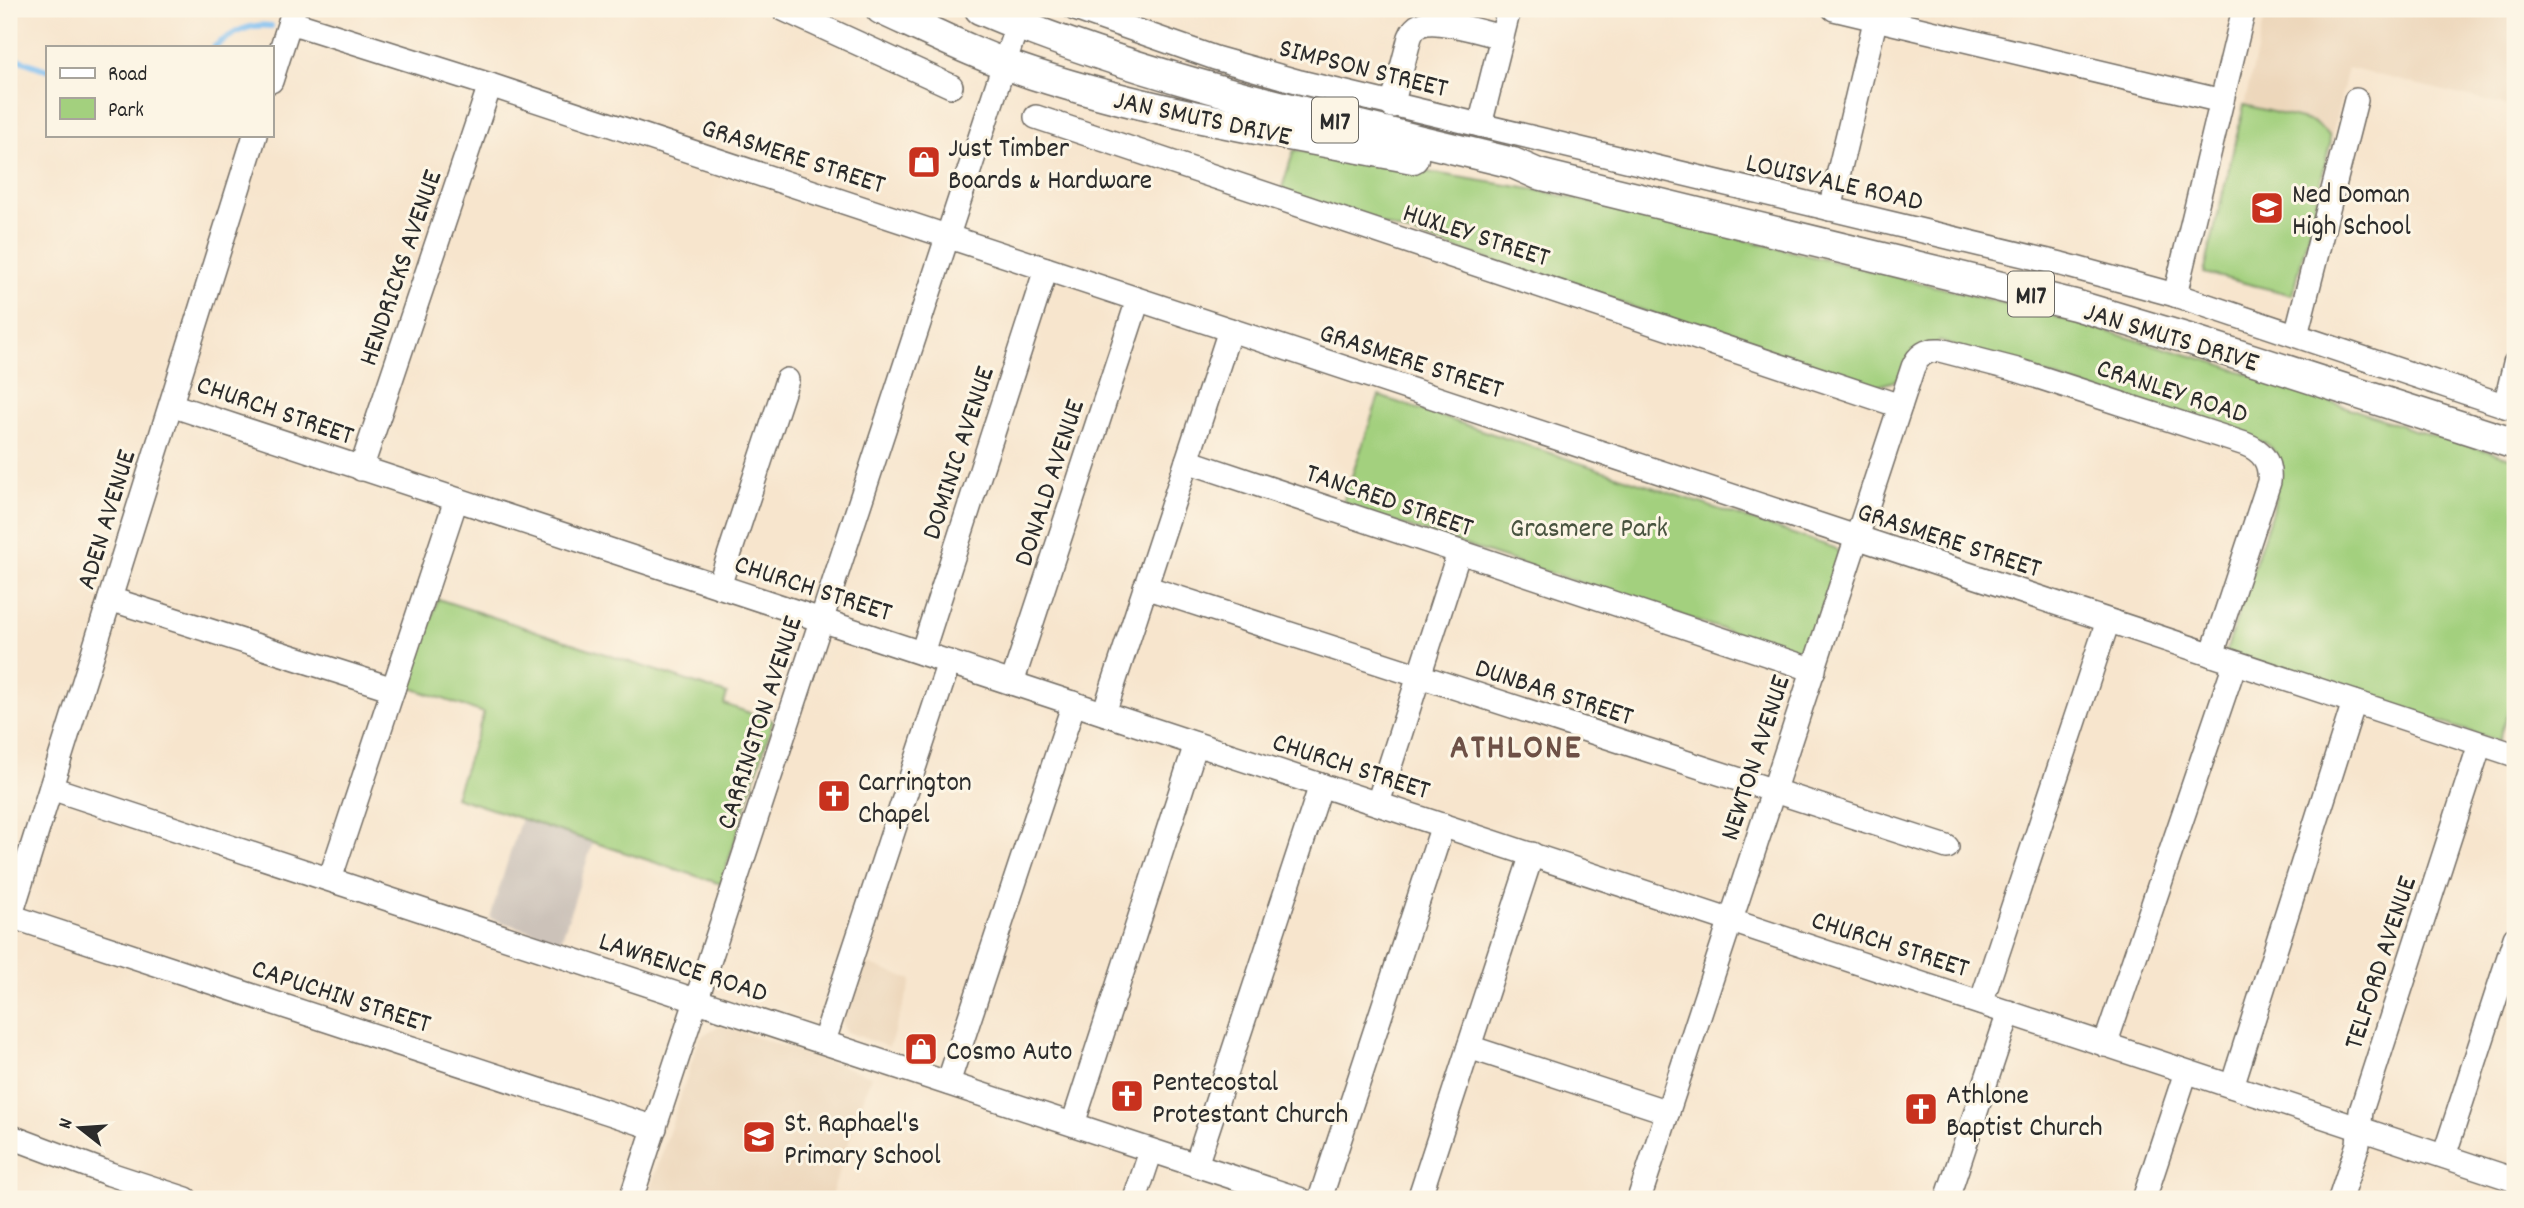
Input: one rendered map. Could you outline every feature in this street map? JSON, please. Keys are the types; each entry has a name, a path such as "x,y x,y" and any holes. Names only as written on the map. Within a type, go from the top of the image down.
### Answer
{"main road":[{"name":"JAN SMUTS DRIVE","path":"881,9 1004,63 1107,96 1216,122 1509,176 1538,174"},
{"name":"JAN SMUTS DRIVE","path":"980,9 1017,25 1131,65 1222,92 1513,163 1538,174 2075,304 2515,444"}],"street":[{"path":"783,9 951,86"},
{"name":"SIMPSON STREET","path":"1075,9 1215,58 1392,106 1480,125"},
{"path":"1480,125 1509,9"},
{"path":"1834,9 1877,14 2222,101"},
{"path":"2175,295 2244,9"},
{"path":"1830,209 1877,14"},
{"path":"273,75 292,15"},
{"name":"GRASMERE STREET","path":"292,15 490,85 2515,755"},
{"path":"1392,106 1410,37 1413,30 1422,24 1447,24 1502,37"},
{"name":"CARRINGTON AVENUE","path":"631,1199 1017,25"},
{"name":"HENDRICKS AVENUE","path":"361,469 490,85"},
{"path":"2296,335 2356,100"},
{"name":"HUXLEY STREET","path":"1036,117 1900,406"},
{"name":"LOUISVALE ROAD","path":"1480,125 2061,264 2175,295 2510,407"},
{"name":"ADEN AVENUE","path":"9,918 255,136"},
{"name":"DOMINIC AVENUE","path":"922,653 1046,269"},
{"name":"DONALD AVENUE","path":"1012,683 1138,300"},
{"path":"1104,713 1230,330"},
{"name":"NEWTON AVENUE","path":"1639,1199 1900,406 1916,361 1925,353 1940,349"},
{"name":"CRANLEY ROAD","path":"1940,349 2017,370 2245,444 2259,451 2267,463 2269,482 2212,656"},
{"path":"2510,407 2515,363"},
{"path":"719,586 787,380"},
{"name":"CHURCH STREET","path":"171,405 2444,1156 2512,1186"},
{"name":"TANCRED STREET","path":"1187,461 1814,670"},
{"path":"331,879 456,500"},
{"path":"1378,803 1459,552"},
{"name":"DUNBAR STREET","path":"1145,587 1947,847"},
{"path":"110,599 393,689"},
{"path":"1981,1003 2108,621"},
{"path":"824,1041 949,662"},
{"path":"2105,1045 2235,663"},
{"path":"2232,1086 2354,702"},
{"path":"948,1083 1074,703"},
{"path":"1073,1124 1196,744"},
{"name":"TELFORD AVENUE","path":"2340,1199 2358,1144 2361,1111 2480,744"},
{"path":"1196,1165 1321,785"},
{"name":"LAWRENCE ROAD","path":"51,788 1299,1199"},
{"path":"1320,1199 1443,825"},
{"path":"1419,1199 1532,855"},
{"name":"CAPUCHIN STREET","path":"9,918 655,1128"},
{"path":"2444,1156 2515,938"},
{"path":"1947,1199 2009,1012"},
{"path":"1469,1047 1668,1112"},
{"path":"2144,1199 2186,1072"},
{"path":"9,1136 186,1199"},
{"path":"1135,1199 1151,1151"}],"shaded area":[{"name":"Ned Doman High School","path":"2267,9 2515,9 2515,108 2348,68 2293,295 2204,273"},
{"path":"521,818 593,842 561,941 490,918"},
{"path":"862,962 912,980 889,1047 846,1032 841,1021"},
{"name":"St. Raphael's Primary School","path":"720,1025 871,1076 830,1199 647,1199 700,1037"}],"green space":[{"path":"2244,105 2313,122 2329,135 2330,144 2293,295 2204,273"},
{"path":"1294,150 1543,191 2036,311 2213,362 2411,429 2515,459 2515,691 2498,741 2226,652 2277,496 2273,493 2278,461 2273,449 2267,444 1939,341 1894,381 1875,387 1281,191"},
{"name":"Grasmere Park","path":"1379,396 1835,548 1841,555 1807,657 1342,505"},
{"path":"438,599 727,694 724,704 773,721 721,884 455,797 484,713 408,687"}],"waterway":[{"path":"215,46 241,30 255,26 271,26"},
{"path":"9,56 46,70"}],"place":[{"name":"Just Timber Boards & Hardware","path":"924,162"},
{"name":"Ned Doman High School","path":"2267,208"},
{"name":"Carrington Chapel","path":"834,796"},
{"name":"Cosmo Auto","path":"921,1049"},
{"name":"Pentecostal Protestant Church","path":"1127,1096"},
{"name":"Athlone Baptist Church","path":"1921,1109"},
{"name":"St. Raphael's Primary School","path":"759,1137"}],"district":[{"name":"ATHLONE","path":"1516,745"}]}
